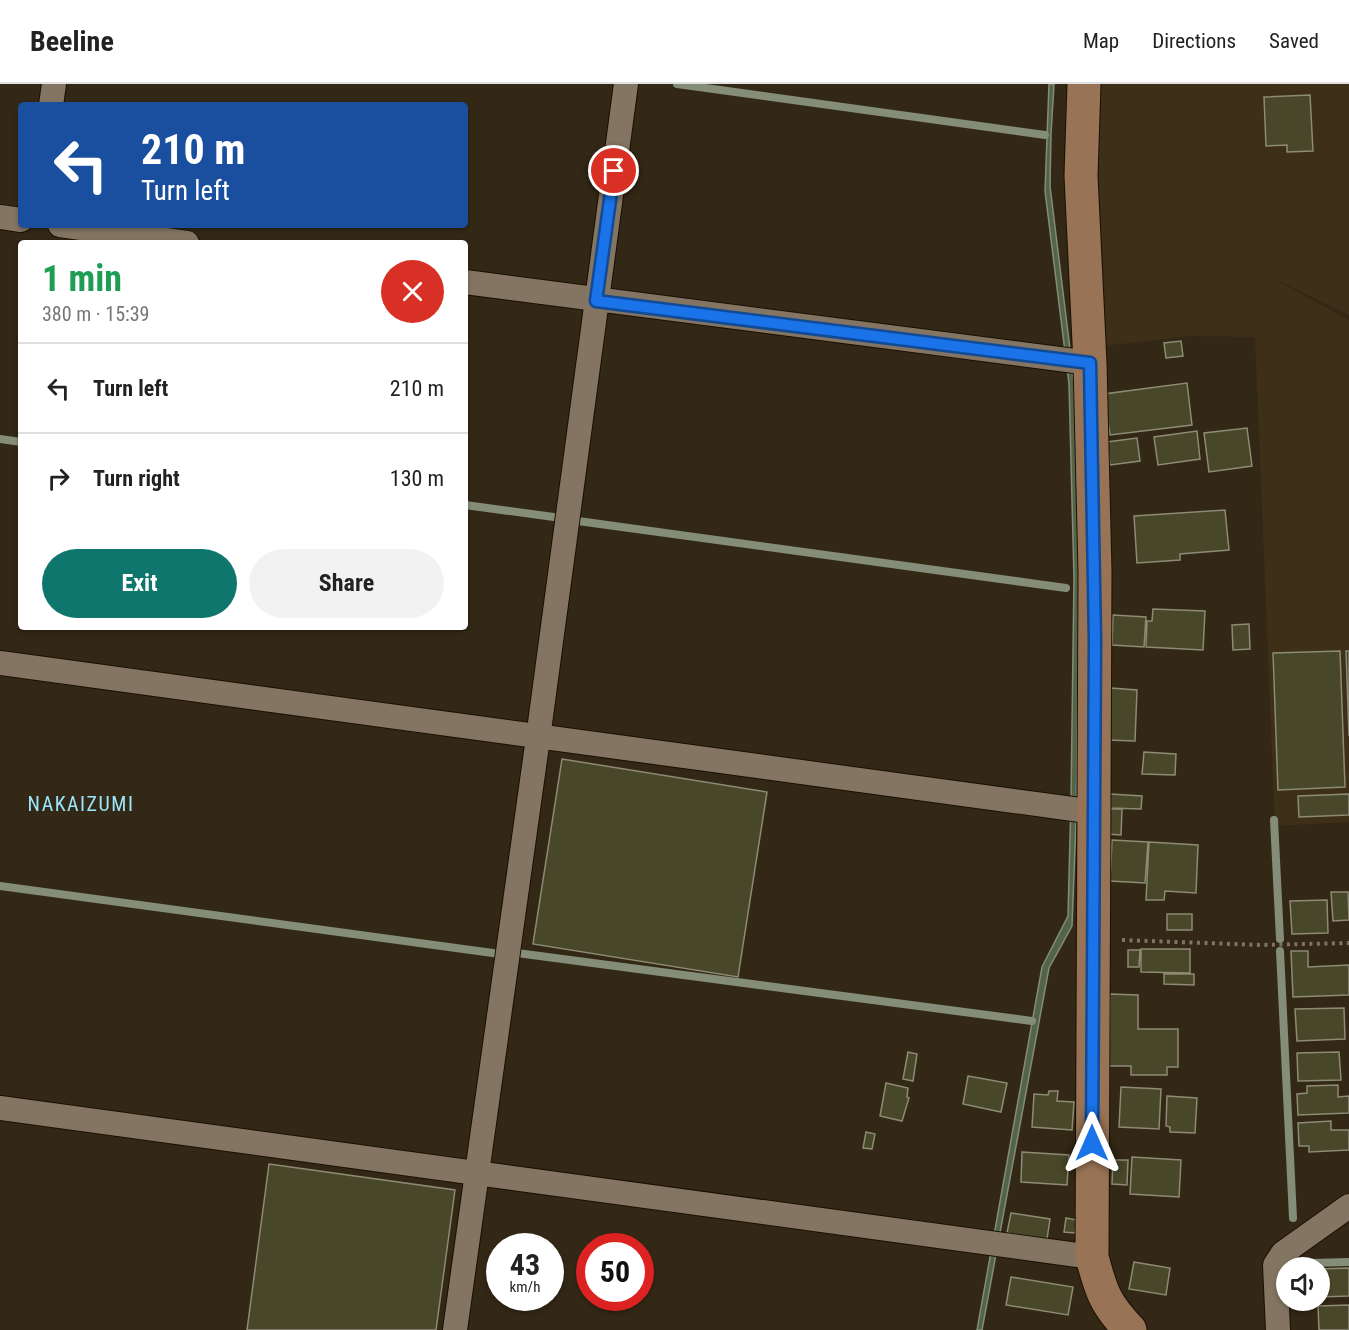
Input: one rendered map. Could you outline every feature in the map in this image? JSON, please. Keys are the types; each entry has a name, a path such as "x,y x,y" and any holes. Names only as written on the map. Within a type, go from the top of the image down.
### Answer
{"main road":[{"path":"1084,84 1076,362 1095,572 1081,810 1093,939 1092,1257 1099,1285 1118,1328"}],"street":[{"path":"51,102 54,84"},
{"path":"455,1330 626,84"},
{"path":"0,217 18,220"},
{"path":"81,228 166,240"},
{"path":"468,282 1076,362"},
{"path":"0,663 538,738 1081,810"},
{"path":"0,1108 1092,1257"},
{"path":"1278,1330 1275,1265 1283,1253 1349,1206"}],"path":[{"path":"1093,939 1261,945 1349,943"}],"shaded area":[{"path":"1049,84 1054,84 1050,186 1074,382 1079,577 1076,822 1072,926 1049,968 982,1330 977,1330 1042,967 1068,916 1074,578 1069,384 1045,191"},
{"path":"1094,84 1349,84 1349,315 1270,277 1349,320 1349,822 1275,826 1255,337 1191,336 1103,346"}],"building":[{"path":"1310,95 1313,151 1287,152 1287,145 1266,146 1264,97"},
{"path":"1181,341 1183,356 1166,358 1164,343"},
{"path":"1187,383 1192,425 1110,435 1104,394"},
{"path":"1247,428 1252,466 1209,472 1204,433"},
{"path":"1197,431 1200,459 1158,465 1154,437"},
{"path":"1137,438 1140,461 1110,465 1107,442"},
{"path":"1225,510 1229,550 1180,554 1180,560 1137,563 1134,516"},
{"path":"1153,609 1205,611 1203,650 1146,647 1147,621 1152,621"},
{"path":"1113,615 1146,617 1144,647 1112,645"},
{"path":"1249,624 1250,649 1233,650 1232,625"},
{"path":"1340,651 1345,787 1278,790 1273,653"},
{"path":"1346,651 1349,651 1349,736"},
{"path":"1111,688 1137,690 1135,741 1108,740"},
{"path":"1144,752 1176,754 1175,775 1142,774"},
{"path":"562,759 767,792 738,977 533,944"},
{"path":"1110,794 1142,796 1141,809 1109,808"},
{"path":"1349,794 1349,815 1299,817 1298,796"},
{"path":"1109,809 1122,809 1121,835 1108,834"},
{"path":"1112,840 1148,842 1145,883 1110,881"},
{"path":"1149,842 1198,845 1196,893 1165,891 1164,900 1146,900"},
{"path":"1331,892 1348,892 1349,920 1333,921"},
{"path":"1327,900 1328,933 1292,934 1290,901"},
{"path":"1167,914 1192,914 1192,930 1167,930"},
{"path":"1141,949 1190,949 1190,973 1141,972"},
{"path":"1128,950 1140,950 1139,967 1128,967"},
{"path":"1291,951 1308,951 1308,967 1349,965 1349,995 1293,997"},
{"path":"1164,974 1194,974 1194,985 1164,984"},
{"path":"1110,994 1138,995 1138,1029 1178,1029 1178,1067 1167,1067 1167,1075 1131,1075 1131,1066 1109,1066"},
{"path":"1344,1008 1345,1039 1297,1041 1295,1009"},
{"path":"908,1052 917,1054 913,1081 903,1079"},
{"path":"1339,1052 1341,1080 1298,1081 1297,1053"},
{"path":"968,1076 1007,1083 1001,1112 963,1104"},
{"path":"886,1083 908,1088 907,1097 909,1098 902,1121 880,1116"},
{"path":"1338,1085 1338,1097 1349,1096 1349,1113 1298,1115 1297,1094 1307,1093 1307,1086"},
{"path":"1121,1087 1161,1089 1159,1129 1119,1127"},
{"path":"1049,1091 1058,1091 1057,1101 1074,1102 1072,1130 1032,1127 1034,1094 1048,1095"},
{"path":"1167,1096 1197,1098 1195,1133 1170,1132 1170,1127 1166,1126"},
{"path":"1331,1121 1331,1130 1349,1130 1349,1150 1309,1152 1309,1146 1299,1146 1298,1123"},
{"path":"866,1132 875,1134 872,1149 863,1148"},
{"path":"1022,1152 1069,1155 1067,1185 1021,1182"},
{"path":"1132,1157 1181,1160 1179,1197 1130,1194"},
{"path":"1113,1160 1128,1160 1127,1185 1112,1184"},
{"path":"269,1164 455,1190 436,1330 247,1330"},
{"path":"1011,1213 1050,1219 1047,1239 1007,1233"},
{"path":"1066,1218 1077,1220 1075,1233 1064,1232"},
{"path":"1134,1262 1170,1268 1166,1295 1129,1289"},
{"path":"1349,1268 1349,1296 1330,1297 1330,1269"},
{"path":"1011,1277 1073,1287 1068,1315 1006,1305"},
{"path":"1349,1305 1349,1330 1319,1330 1318,1311 1330,1311 1330,1306"}],"waterway":[{"path":"677,84 1045,135"},
{"path":"0,439 18,442"},
{"path":"468,505 561,518"},
{"path":"578,521 1066,588"},
{"path":"1274,820 1280,939"},
{"path":"0,886 500,954"},
{"path":"1280,951 1293,1218"},
{"path":"517,953 1032,1021"},
{"path":"1330,1262 1349,1262"}],"district":[{"name":"NAKAIZUMI","path":"81,804"}],"route":[{"path":"614,171 596,301 1090,363 1095,572 1092,1143"}]}
